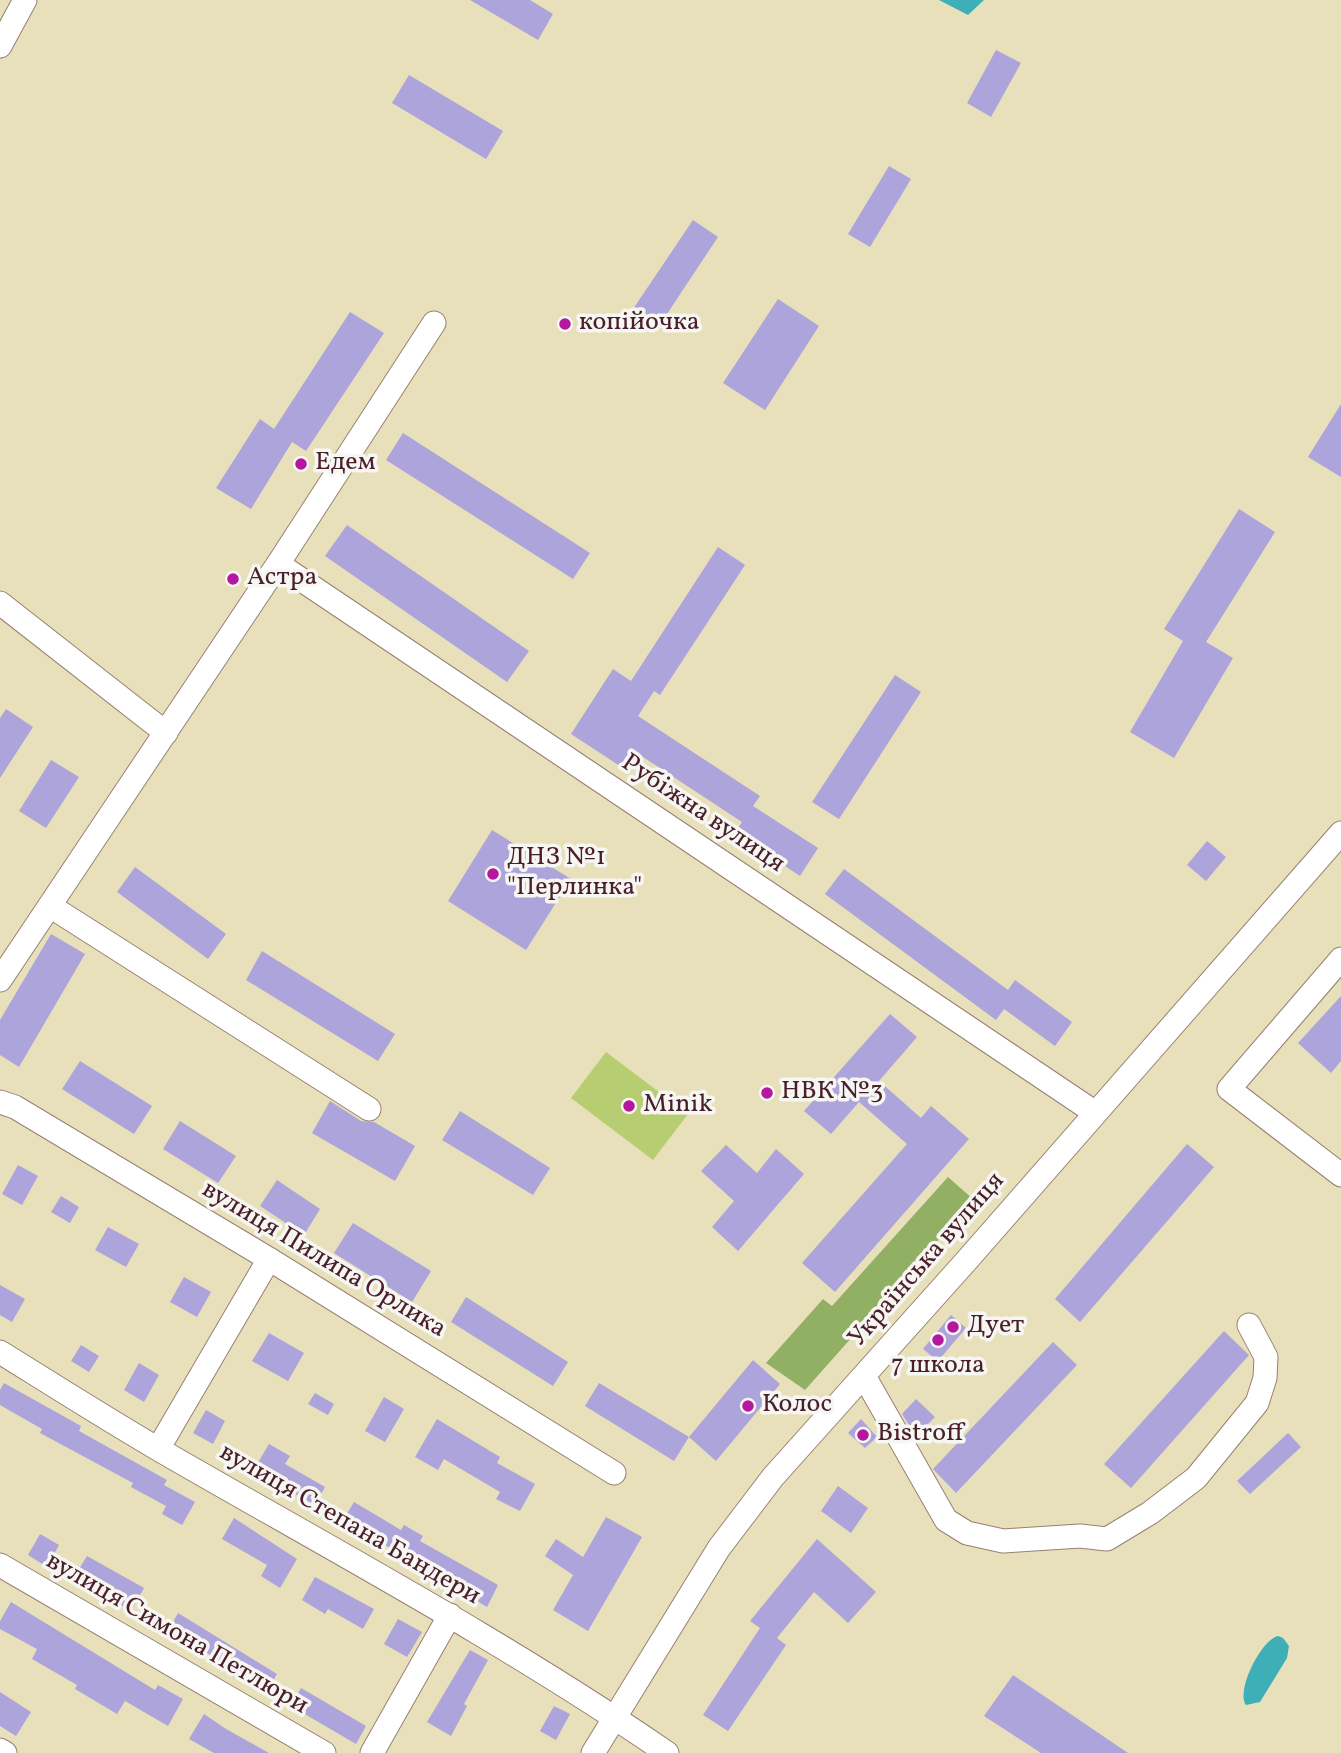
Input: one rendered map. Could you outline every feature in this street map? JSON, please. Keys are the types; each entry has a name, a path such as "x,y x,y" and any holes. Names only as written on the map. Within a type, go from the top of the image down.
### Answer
{"street":[{"path":"0,46 25,0"},
{"path":"0,980 278,564 433,323"},
{"name":"Рубіжна вулиця","path":"278,564 1094,1112"},
{"path":"0,603 166,733"},
{"name":"Українська вулиця","path":"593,1753 613,1716 719,1548 774,1477 1341,833"},
{"path":"50,906 369,1109"},
{"path":"1341,959 1229,1089 1341,1175"},
{"name":"вулиця Пилипа Орлика","path":"0,1102 15,1107 269,1259 614,1473"},
{"path":"158,1449 269,1259"},
{"path":"863,1376 946,1520 967,1533 1003,1541 1080,1536 1107,1539 1150,1513 1196,1478 1257,1403 1265,1378 1266,1357 1249,1325"},
{"name":"вулиця Степана Бандери","path":"0,1352 158,1449 450,1615 613,1716 667,1753"},
{"name":"вулиця Симона Петлюри","path":"0,1565 324,1753"},
{"path":"372,1753 450,1615"},
{"path":"0,1750 5,1753"}],"green space":[{"name":"Minik","path":"606,1052 688,1114 653,1160 571,1098"},
{"path":"948,1177 974,1200 805,1390 766,1363 823,1299 832,1306"}],"water":[{"path":"939,0 984,0 968,15"},
{"path":"1278,1636 1289,1646 1287,1658 1260,1702 1246,1705 1244,1688 1252,1666 1264,1646"}],"building":[{"path":"470,0 530,0 553,14 538,40"},
{"path":"996,50 1021,63 991,117 967,103"},
{"path":"409,75 503,131 486,159 392,103"},
{"path":"889,166 911,179 870,247 848,234"},
{"path":"693,220 718,237 655,332 629,315"},
{"path":"778,299 819,326 765,410 723,383"},
{"path":"350,312 384,333 306,451 292,442 251,509 216,488 260,419 274,429"},
{"path":"1341,404 1341,477 1308,457"},
{"path":"403,433 590,553 573,579 386,460"},
{"path":"1239,509 1275,532 1206,642 1233,658 1174,758 1130,732 1183,641 1164,629"},
{"path":"347,525 529,651 507,682 325,556"},
{"path":"718,547 745,565 660,695 654,691 638,716 760,796 753,806 818,848 800,876 735,833 742,822 634,751 623,768 571,734 613,669 631,681"},
{"path":"895,675 921,692 839,819 812,802"},
{"path":"6,709 33,727 0,778 0,718"},
{"path":"51,760 79,777 46,828 19,811"},
{"path":"492,830 571,879 526,950 448,901"},
{"path":"1207,841 1226,857 1206,881 1187,865"},
{"path":"135,867 226,934 208,959 117,892"},
{"path":"844,869 1008,990 1015,980 1072,1022 1055,1046 1004,1009 996,1020 825,894"},
{"path":"51,934 85,954 19,1067 0,1055 0,1020"},
{"path":"262,951 395,1034 378,1061 246,980"},
{"path":"1341,996 1341,1061 1331,1073 1298,1043"},
{"path":"890,1014 917,1037 879,1081 921,1118 931,1106 969,1139 835,1292 802,1263 907,1144 859,1102 831,1134 804,1111"},
{"path":"80,1061 152,1106 134,1134 62,1089"},
{"path":"330,1101 361,1121 374,1122 415,1146 395,1181 312,1133"},
{"path":"460,1111 550,1168 533,1195 442,1140"},
{"path":"180,1121 236,1156 218,1183 163,1149"},
{"path":"1187,1144 1214,1167 1080,1322 1055,1299"},
{"path":"726,1145 757,1173 776,1149 804,1174 738,1251 712,1227 734,1201 701,1171"},
{"path":"18,1165 38,1176 22,1205 2,1194"},
{"path":"277,1180 320,1209 304,1235 260,1206"},
{"path":"61,1196 79,1207 70,1223 51,1212"},
{"path":"353,1223 431,1271 412,1302 334,1253"},
{"path":"108,1227 139,1244 126,1267 95,1250"},
{"path":"184,1277 211,1292 197,1317 170,1302"},
{"path":"0,1285 25,1299 12,1322 0,1315"},
{"path":"466,1297 568,1362 553,1386 451,1322"},
{"path":"951,1315 966,1328 938,1361 923,1349"},
{"path":"1224,1331 1249,1355 1131,1488 1104,1464"},
{"path":"269,1333 304,1353 288,1381 252,1361"},
{"path":"1053,1342 1077,1365 956,1493 933,1469"},
{"path":"81,1345 99,1356 89,1372 71,1361"},
{"path":"753,1360 780,1384 716,1461 689,1437"},
{"path":"139,1363 159,1375 144,1402 124,1390"},
{"path":"4,1383 81,1426 79,1431 167,1480 164,1485 195,1502 182,1525 162,1514 166,1506 131,1487 133,1483 40,1433 42,1429 0,1405 0,1390"},
{"path":"599,1383 689,1437 674,1461 585,1406"},
{"path":"315,1393 334,1404 328,1415 308,1404"},
{"path":"384,1397 404,1409 385,1442 365,1431"},
{"path":"916,1399 935,1417 916,1436 902,1414"},
{"path":"206,1410 225,1421 213,1444 193,1433"},
{"path":"437,1419 500,1457 497,1463 535,1484 520,1511 496,1499 500,1492 444,1459 438,1470 415,1457"},
{"name":"Bistroff","path":"861,1419 877,1437 865,1448 848,1433"},
{"path":"1288,1433 1301,1447 1250,1494 1237,1481"},
{"path":"269,1444 290,1456 285,1464 325,1487 315,1505 253,1471"},
{"path":"838,1486 868,1508 851,1533 821,1511"},
{"path":"354,1502 401,1530 404,1525 423,1536 420,1541 498,1585 487,1607 372,1537 369,1543 339,1527"},
{"path":"606,1517 642,1537 588,1631 553,1610 573,1575 545,1556 556,1539 583,1557"},
{"path":"234,1518 297,1559 280,1588 261,1576 267,1565 222,1539"},
{"path":"40,1534 59,1545 47,1567 28,1555"},
{"path":"817,1539 876,1592 848,1623 814,1592 777,1638 786,1645 728,1731 703,1715 760,1628 750,1621"},
{"path":"87,1556 144,1588 131,1611 74,1577"},
{"path":"315,1577 374,1609 363,1629 328,1609 325,1614 302,1600"},
{"path":"11,1602 155,1690 158,1685 183,1699 168,1726 125,1701 117,1714 75,1689 77,1685 32,1659 37,1649 0,1629 0,1621"},
{"path":"178,1613 277,1674 265,1694 208,1663 212,1656 168,1631"},
{"path":"398,1619 422,1632 407,1657 384,1644"},
{"path":"470,1650 488,1660 464,1704 467,1706 451,1736 427,1722"},
{"path":"1013,1675 1128,1753 1041,1753 984,1716"},
{"path":"301,1688 366,1726 356,1744 291,1706"},
{"path":"0,1692 31,1712 16,1736 0,1726"},
{"path":"554,1706 570,1714 556,1740 540,1731"},
{"path":"204,1714 269,1753 214,1753 189,1739"}],"place":[{"name":"копійочка","path":"565,324"},
{"name":"Едем","path":"301,464"},
{"name":"Астра","path":"233,579"},
{"name":"ДНЗ №1 \"Перлинка\"","path":"493,874"},
{"name":"НВК №3","path":"767,1093"},
{"name":"Minik","path":"629,1106"},
{"name":"Дует","path":"953,1327"},
{"name":"7 школа","path":"938,1340"},
{"name":"Колос","path":"748,1406"},
{"name":"Bistroff","path":"863,1435"}]}
